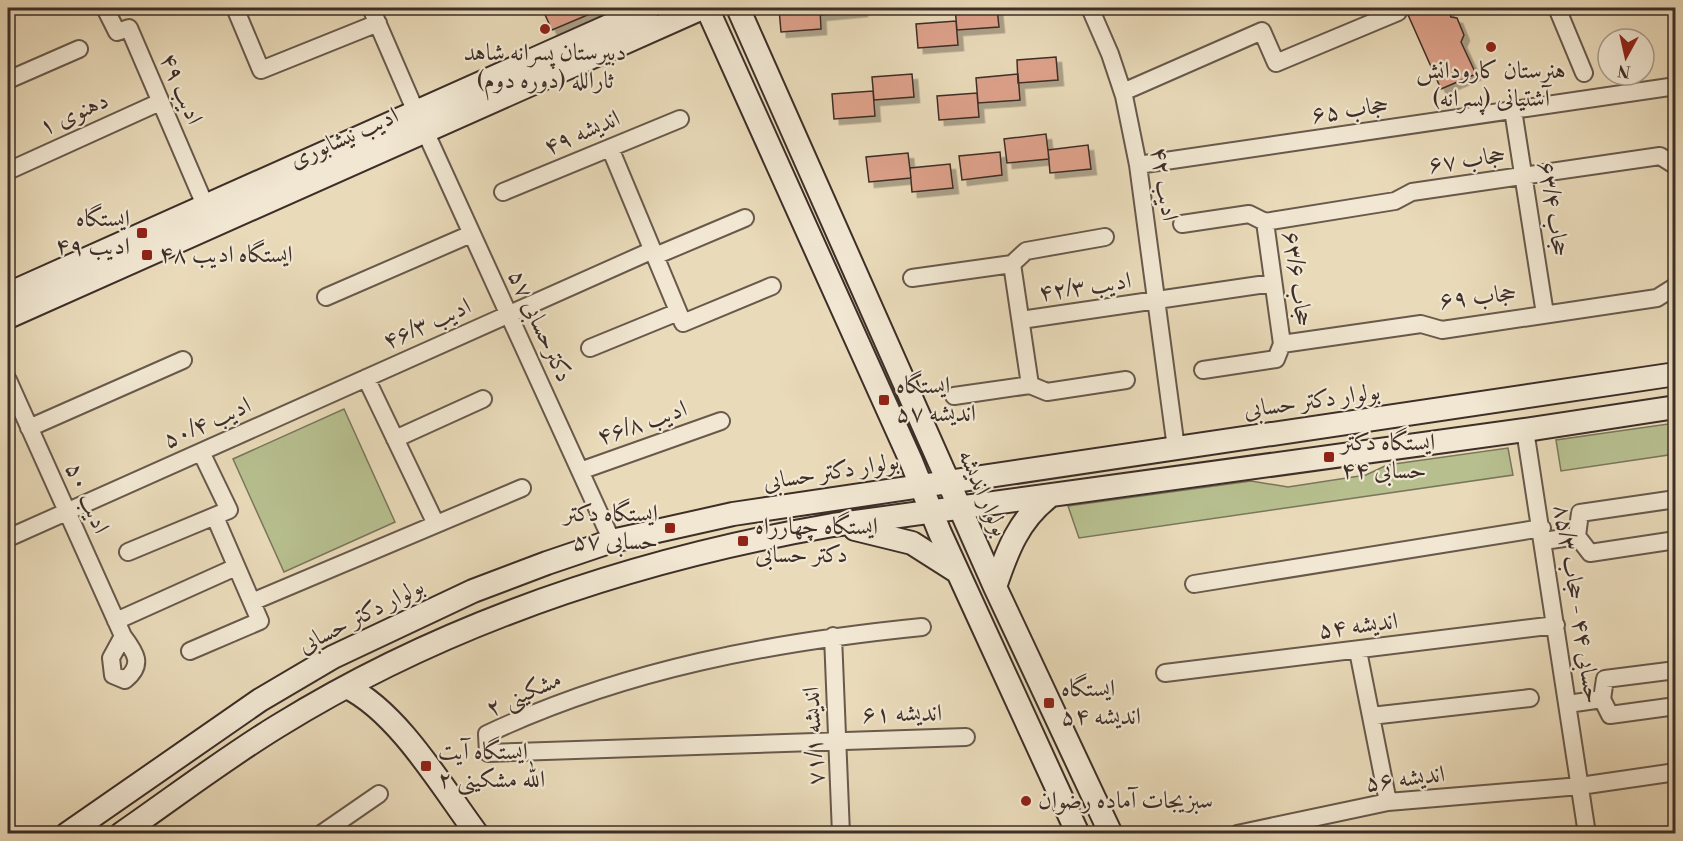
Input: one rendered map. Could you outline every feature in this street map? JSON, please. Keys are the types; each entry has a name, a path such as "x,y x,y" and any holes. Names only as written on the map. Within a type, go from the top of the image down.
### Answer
{"main road":[{"name":"ادیب نیشابوری","path":"8,294 100,264 420,121 649,8"},
{"name":"ادیب نیشابوری","path":"8,317 205,206 702,8"},
{"path":"707,8 921,485 957,571 1078,834"},
{"name":"بولوار اندیشه","path":"738,8 995,587 1111,834"},
{"name":"بولوار دکتر حسابی","path":"67,834 261,700 333,657 472,591 612,542 733,514 1676,374"},
{"path":"121,834 278,726 347,687 482,621 620,573 743,541 833,525 1525,430 1676,407"},
{"path":"995,587 1014,536 1034,508 1050,496"},
{"path":"833,525 884,534 912,543 957,571"},
{"path":"382,670 380,688 392,721"},
{"path":"347,687 362,694 392,721 477,834"}],"street":[{"name":"ادیب ۴۹","path":"105,8 117,32 129,28 205,206"},
{"path":"235,8 261,70 375,15"},
{"name":"ادیب ۴۲","path":"1090,8 1123,92 1138,165 1176,448"},
{"path":"1123,92 1262,31 1276,63 1398,12 1396,8"},
{"path":"1557,8 1584,73"},
{"name":"دکترحسابی ۵۷","path":"375,15 420,121 612,542"},
{"path":"8,80 79,49"},
{"name":"حجاب ۶۵","path":"1138,165 1676,86"},
{"name":"دهنوی ۱","path":"8,171 160,102"},
{"name":"حجاب ۶۳/۴","path":"1514,110 1545,315"},
{"name":"اندیشه ۴۹","path":"503,192 680,118"},
{"path":"609,148 681,317"},
{"name":"حجاب ۶۷","path":"1264,222 1395,201 1412,192 1660,156 1676,166"},
{"path":"1182,224 1250,214 1264,222"},
{"name":"ادیب ۴۶/۳","path":"366,378 654,253 745,219"},
{"name":"حجاب ۶۳/۶","path":"1264,222 1282,344"},
{"path":"326,297 471,234"},
{"path":"912,278 1012,264 1026,251 1105,237"},
{"path":"1012,264 1030,385"},
{"name":"ادیب ۴۲/۳","path":"1021,320 1273,283"},
{"path":"590,348 772,286"},
{"name":"حجاب ۶۹","path":"1282,344 1421,324 1442,330 1545,315 1657,298 1676,286"},
{"path":"1203,370 1276,359 1282,344"},
{"path":"29,428 183,360"},
{"path":"366,378 435,522"},
{"name":"ادیب ۵۰/۴","path":"8,538 366,378"},
{"name":"ادیب ۵۰","path":"8,380 120,628 236,567"},
{"path":"954,396 1030,385 1047,392 1126,380"},
{"path":"395,440 483,399"},
{"name":"ادیب ۴۶/۸","path":"580,471 721,421"},
{"name":"حسابی ۴۴ - حجاب ۸۵/۳","path":"1525,430 1543,535 1587,834"},
{"path":"128,552 229,510 201,452"},
{"path":"252,602 435,522 522,488"},
{"path":"1676,500 1580,513 1577,536 1590,553 1676,540"},
{"path":"190,651 260,621 215,517"},
{"path":"1194,584 1543,535 1577,536"},
{"name":"اندیشه ۵۴","path":"1165,673 1556,625"},
{"path":"833,636 922,627"},
{"name":"مشکینی ۲","path":"833,636 705,659 614,683 538,710 487,734 488,753 838,739"},
{"name":"اندیشه ۷۱/۱","path":"833,636 842,834"},
{"path":"1358,651 1388,802"},
{"path":"1676,670 1605,679 1602,699 1610,715 1676,706"},
{"path":"1371,716 1530,698"},
{"path":"1568,704 1602,699"},
{"name":"اندیشه ۶۱","path":"838,739 966,737"},
{"name":"اندیشه ۵۶","path":"1237,834 1388,802 1580,786 1676,772"},
{"path":"321,834 379,794"}],"green space":[{"path":"344,409 395,522 284,572 233,459"},
{"path":"1675,423 1675,454 1561,471 1556,440"},
{"path":"1508,448 1513,475 1079,538 1068,506 1251,481 1288,487 1366,475 1387,465"}],"building":[{"path":"542,8 604,8 552,30"},
{"path":"820,8 821,29 781,32 779,9"},
{"path":"820,8 862,8 862,11 820,15"},
{"path":"955,8 997,8 999,27 957,30"},
{"path":"1405,8 1447,8 1451,17 1457,18 1464,35 1461,42 1476,74 1441,89"},
{"path":"956,21 958,45 918,48 916,24"},
{"path":"1056,57 1058,80 1018,83 1017,60"},
{"path":"912,74 914,97 874,100 872,77"},
{"path":"1018,74 1020,100 978,103 976,78"},
{"path":"873,91 875,116 834,119 832,94"},
{"path":"977,93 979,117 939,120 937,96"},
{"path":"1046,134 1049,159 1007,163 1004,139"},
{"path":"1088,145 1091,169 1050,173 1048,150"},
{"path":"1000,152 1002,175 962,180 959,156"},
{"path":"908,153 911,178 869,182 866,157"},
{"path":"950,164 953,188 912,192 910,168"}],"place":[{"name":"دبیرستان پسرانه شاهد ثارالله (دوره دوم)","path":"545,29"},
{"name":"هنرستان کارودانش آشتیانی (پسرانه)","path":"1491,47"},
{"name":"ایستگاه ادیب ۴۹","path":"142,233"},
{"name":"ایستگاه ادیب ۴۸","path":"147,255"},
{"name":"ایستگاه اندیشه ۵۷","path":"884,400"},
{"name":"ایستگاه دکتر حسابی ۴۴","path":"1329,457"},
{"name":"ایستگاه دکتر حسابی ۵۷","path":"670,528"},
{"name":"ایستگاه چهارراه دکتر حسابی","path":"743,541"},
{"name":"ایستگاه اندیشه ۵۴","path":"1049,703"},
{"name":"ایستگاه آیت الله مشکینی ۲","path":"426,766"},
{"name":"سبزیجات آماده رضوان","path":"1026,801"}]}
